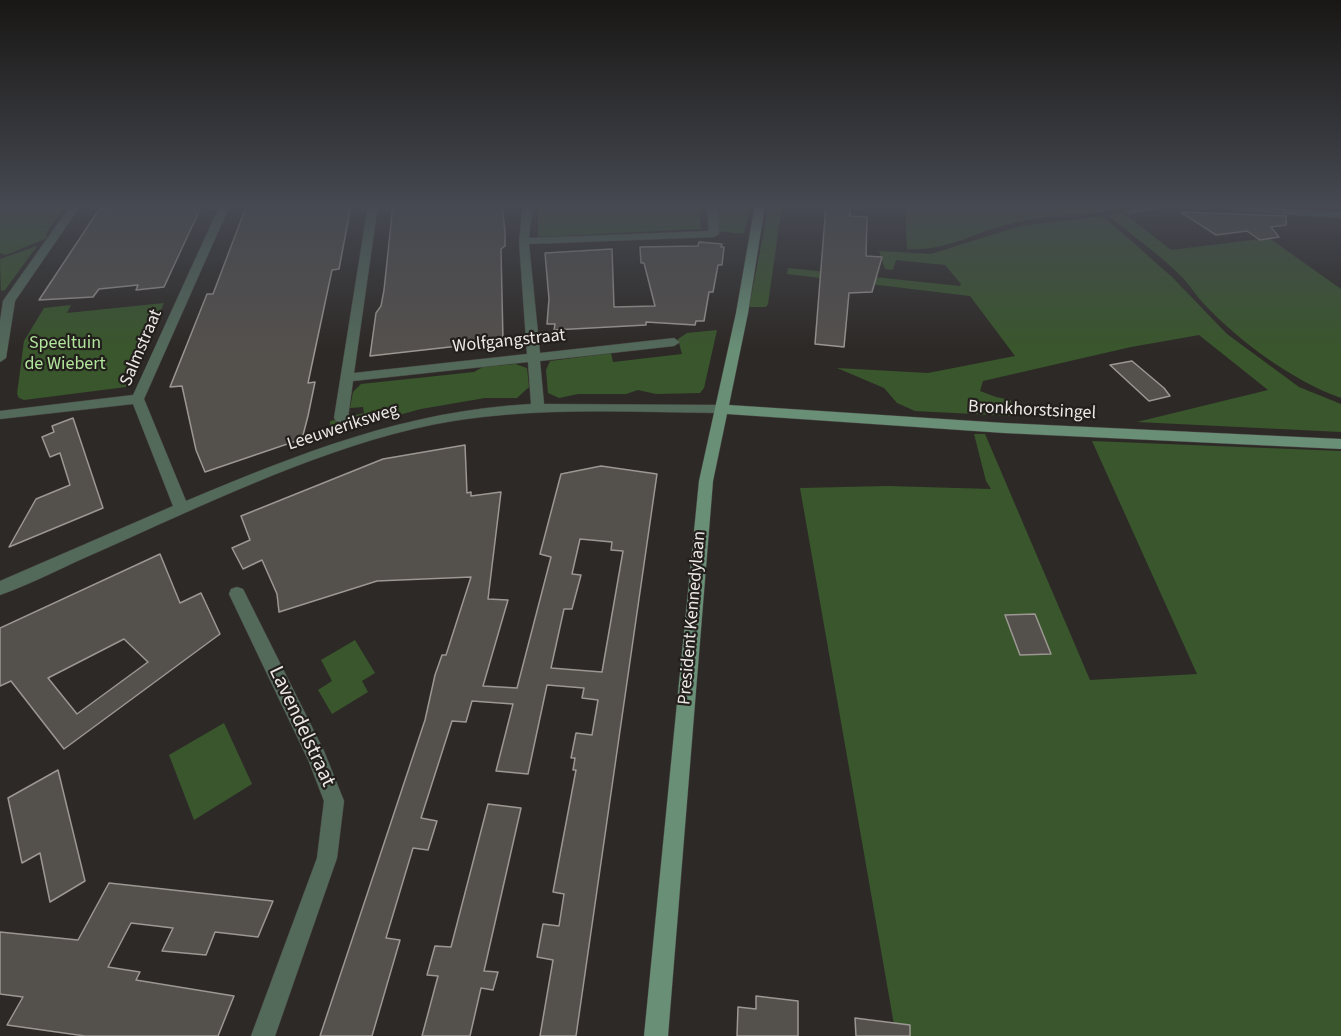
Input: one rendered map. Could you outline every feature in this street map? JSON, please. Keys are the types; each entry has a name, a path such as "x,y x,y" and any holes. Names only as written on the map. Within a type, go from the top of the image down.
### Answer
{"street":[{"path":"0,358 4,310 42,253"},
{"name":"Salmstraat","path":"181,507 138,399 203,253"},
{"path":"341,418 366,253"},
{"path":"525,253 538,407"},
{"name":"President Kennedylaan","path":"657,1036 706,480 742,313 752,253"},
{"name":"Wolfgangstraat","path":"347,378 674,342"},
{"path":"0,416 138,399"},
{"name":"Leeuweriksweg","path":"0,588 181,507 359,438 435,419 538,407 721,409"},
{"name":"Bronkhorstsingel","path":"721,409 1004,428 1341,444"},
{"name":"Lavendelstraat","path":"237,594 318,758 334,801 327,858 263,1036"}],"green space":[{"path":"16,253 32,253 5,290 1,291 0,259"},
{"path":"760,253 775,253 768,304 766,307 749,307"},
{"path":"880,253 1145,253 1172,277 1227,334 1299,387 1341,404 1341,432 1137,422 1268,390 1199,335 1131,347 983,381 980,391 1011,400 1012,416 915,411 897,403 884,388 837,368 928,373 1015,356 970,296 787,274 788,268 960,286 961,284 945,265 896,260 893,270 885,269"},
{"path":"1155,253 1291,253 1341,289 1341,398 1304,382 1268,359 1234,333"},
{"name":"Speeltuin de Wiebert","path":"164,303 126,387 24,400 19,398 17,394 24,341 44,308 71,305 67,313"},
{"path":"717,330 704,388 700,393 656,394 638,390 626,394 578,394 559,398 548,393 546,370 550,361 611,353 613,362 682,354 678,339 687,333"},
{"path":"515,364 527,368 529,387 517,398 485,398 421,409 329,434 330,421 364,413 363,407 350,408 353,392 361,384 474,372 483,367"},
{"path":"974,434 985,434 1090,680 1197,674 1092,441 1341,451 1341,1036 896,1036 800,488 888,486 991,489 986,481"},
{"path":"355,640 375,673 362,681 368,692 332,714 318,690 332,681 321,660"},
{"path":"224,723 252,784 194,820 169,755"}],"building":[{"path":"70,253 180,253 164,287 136,290 138,285 99,289 93,297 39,300"},
{"path":"228,253 342,253 339,269 332,270 308,383 315,382 302,439 205,472 196,450 182,386 170,387 207,294 213,294"},
{"path":"388,253 501,253 503,341 370,356 376,313 381,306"},
{"path":"545,253 612,253 614,307 655,306 644,263 641,263 640,253 723,253 722,265 718,265 713,292 709,292 704,321 696,321 695,325 646,322 646,325 554,330 555,324 547,324 549,299"},
{"path":"822,253 866,253 866,256 882,257 872,292 849,293 844,347 815,344"},
{"path":"1132,361 1164,388 1170,396 1149,401 1110,365"},
{"path":"73,418 103,508 9,547 36,499 70,485 60,453 50,457 42,437 54,432 52,426"},
{"path":"465,445 467,493 471,492 471,496 501,492 488,599 508,600 483,686 517,688 551,557 540,554 561,474 601,466 657,474 576,1036 540,1036 553,960 537,957 543,924 559,926 564,894 553,892 576,770 573,770 575,758 571,758 576,733 592,735 598,700 582,698 584,688 547,685 528,774 496,771 513,704 472,701 466,722 452,721 421,818 437,821 428,850 413,848 386,938 400,940 372,1036 320,1036 425,720 435,675 442,655 446,655 471,577 377,581 279,612 277,594 262,560 243,569 232,548 250,540 241,516 383,459","holes":["580,539 612,542 611,550 623,551 602,672 551,668 564,609 572,609 581,575 572,574"]},
{"path":"160,554 180,603 201,593 220,634 64,749 11,681 0,686 0,628","holes":["124,639 148,662 77,714 48,678"]},
{"path":"1035,614 1051,654 1020,655 1005,615"},
{"path":"58,770 85,881 50,902 40,853 22,863 8,798"},
{"path":"488,804 521,808 484,971 498,972 493,990 481,988 470,1036 422,1036 438,976 427,975 435,946 451,947"},
{"path":"109,883 273,901 258,937 215,932 206,955 162,951 173,928 131,923 108,967 140,972 136,980 234,996 218,1036 85,1036 7,1025 23,997 0,994 0,932 78,940"},
{"path":"756,996 798,1001 798,1036 737,1036 738,1007 756,1009"},
{"path":"855,1018 910,1025 910,1036 856,1036"}]}
